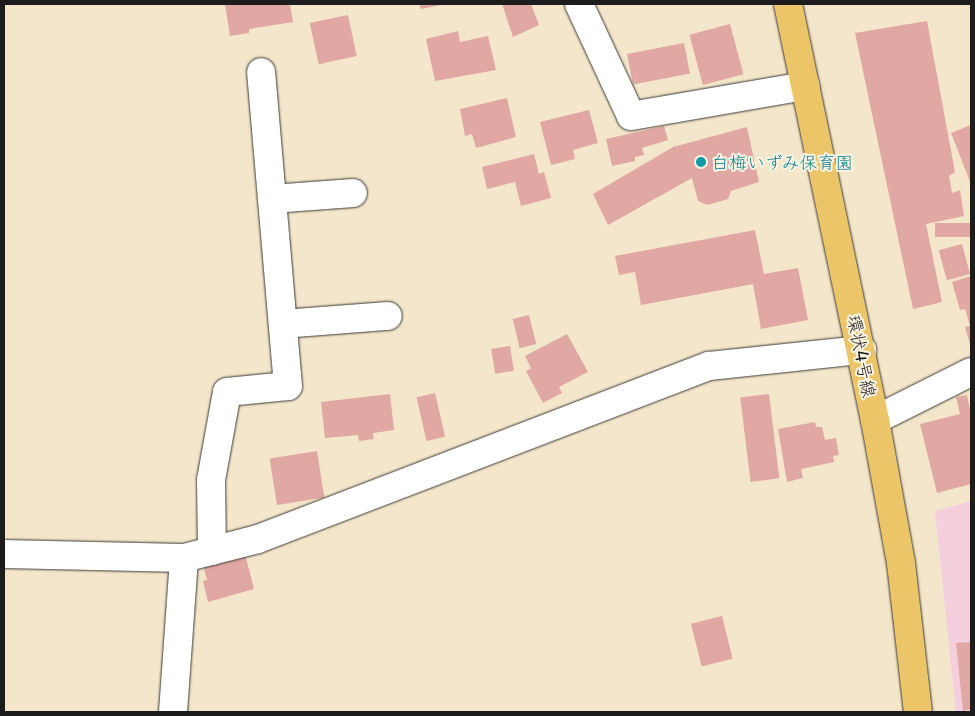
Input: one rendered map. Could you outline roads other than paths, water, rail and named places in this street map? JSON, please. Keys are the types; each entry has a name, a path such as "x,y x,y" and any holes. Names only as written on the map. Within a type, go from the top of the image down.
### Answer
{"main road":[{"name":"環状4号線","path":"788,4 862,350 875,420 901,563 918,712"}],"street":[{"path":"578,4 631,116 806,86"},
{"path":"212,551 211,480 227,392 288,386 261,72"},
{"path":"272,199 353,193"},
{"path":"283,324 388,316"},
{"path":"4,554 184,558 258,539 710,366 862,350"},
{"path":"875,420 971,372"},
{"path":"174,712 184,558"}],"place":[{"name":"白梅いずみ保育園","path":"701,162"}]}
